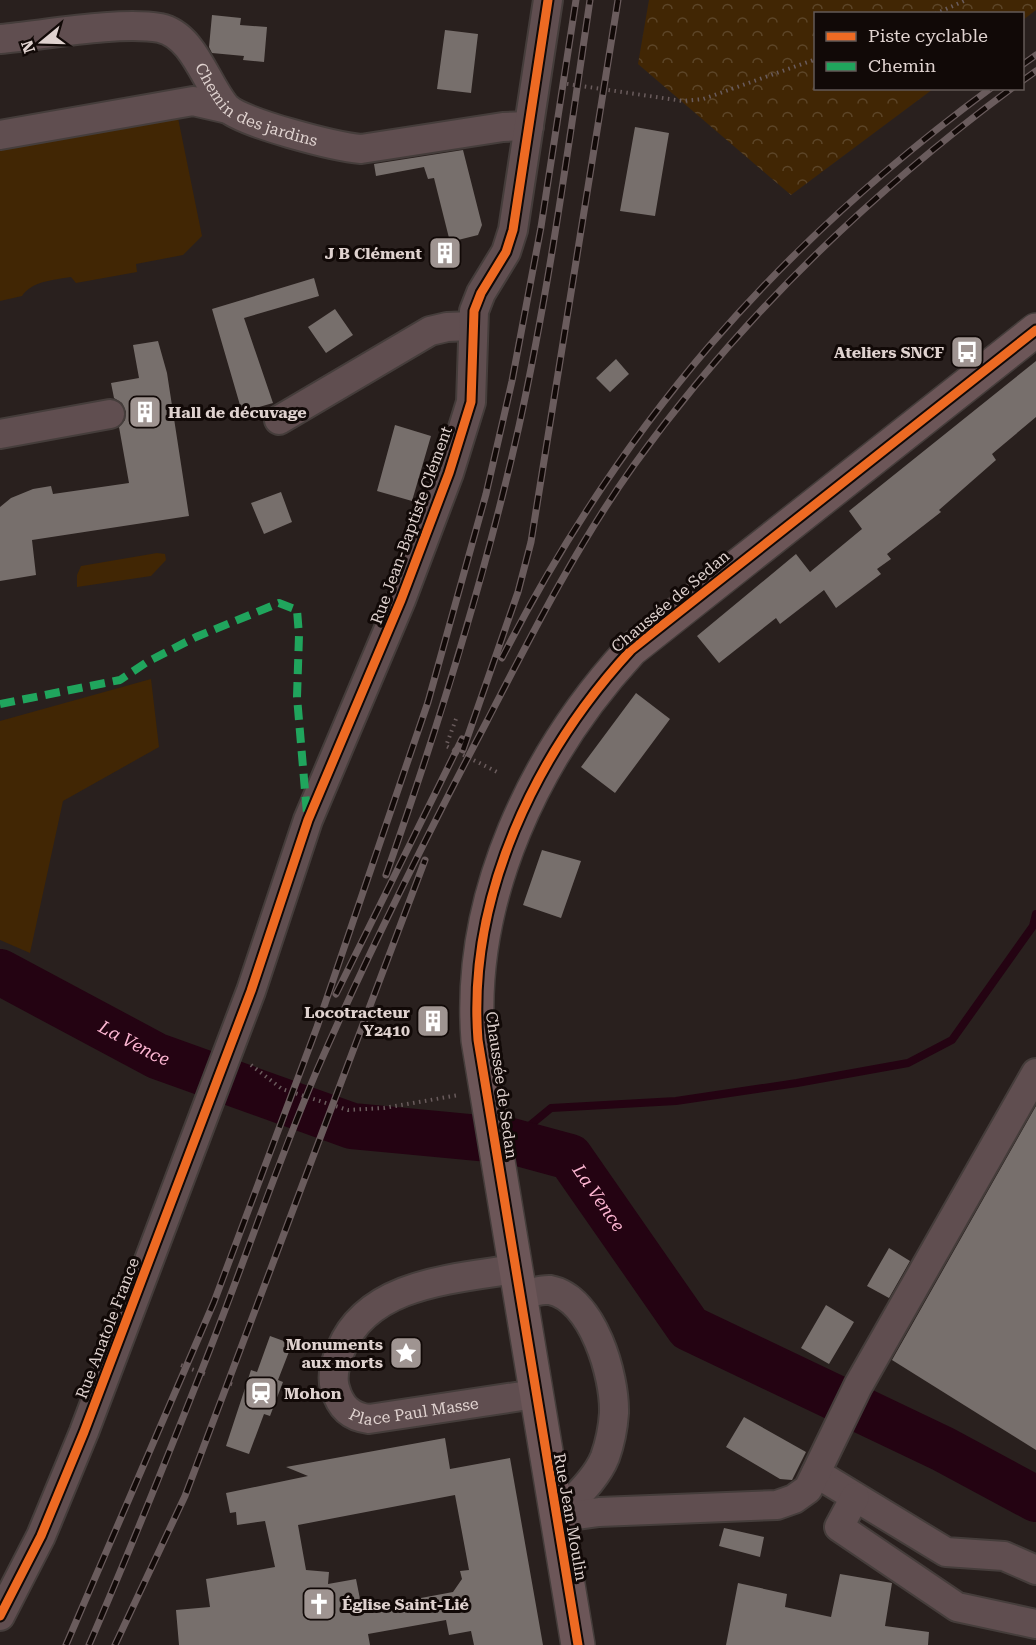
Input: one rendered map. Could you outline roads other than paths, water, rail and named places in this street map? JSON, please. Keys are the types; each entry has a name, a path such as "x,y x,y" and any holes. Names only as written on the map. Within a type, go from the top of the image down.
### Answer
{"main road":[{"name":"Chaussée de Sedan","path":"535,1394 488,1105 476,1015 478,958 485,919 512,837 525,806 542,774 587,703 631,650 1036,330"},
{"name":"Rue Jean Moulin","path":"535,1394 578,1645"}],"street":[{"name":"Rue Jean-Baptiste Clément","path":"237,1052 308,820 401,600 448,473 471,402 472,326 481,293 506,252 513,230 548,0"},
{"name":"Chemin des jardins","path":"0,39 122,27 162,28 184,43 228,109 284,132 331,145 361,149 503,127 529,126"},
{"path":"0,135 193,101 228,109"},
{"path":"279,420 430,331 447,327 472,326"},
{"path":"0,434 110,414"},
{"name":"Rue Anatole France","path":"0,1616 41,1536 80,1443 205,1113 237,1052"},
{"path":"556,1518 599,1512 777,1505 794,1499 808,1489 844,1419 858,1386 1036,1072"},
{"name":"Place Paul Masse","path":"535,1394 369,1419 356,1417 347,1411 334,1388 333,1374 345,1340 365,1313 378,1303 405,1291 517,1282 550,1290 570,1300 591,1323 609,1379 614,1411 611,1437 604,1461 556,1518"},
{"path":"816,1473 946,1552 1004,1556 1036,1570"},
{"path":"855,1497 838,1527 957,1607 1036,1624"}],"waterway":[{"path":"511,1141 551,1108 676,1101 908,1063 952,1040 1033,926 1036,914"},
{"name":"La Vence","path":"0,972 157,1056 352,1126 511,1141 570,1157 689,1328 943,1449 1036,1499"}],"railway":[{"path":"66,1645 214,1302 317,1027 428,702 486,494 512,381 541,227 576,0"},
{"path":"386,875 459,652 506,483 550,267 590,0"},
{"path":"463,750 518,592 531,542 618,0"},
{"path":"1024,64 1036,55"},
{"path":"1024,80 1036,71"},
{"path":"502,658 549,572 599,491 653,415 712,343 774,275 841,210 914,148 988,90"},
{"path":"89,1645 174,1440 317,1070 378,937 442,807 574,558 613,495 674,411 762,310 857,216 959,129 1009,90"},
{"path":"336,994 462,739"},
{"path":"115,1645 185,1496 425,860"}],"place":[{"name":"J B Clément","path":"445,253"},
{"name":"Ateliers SNCF","path":"967,352"},
{"name":"Hall de décuvage","path":"145,412"},
{"name":"Locotracteur Y2410","path":"433,1021"},
{"name":"Monuments aux morts","path":"406,1353"},
{"name":"Mohon","path":"261,1393"},
{"name":"Église Saint-Lié","path":"319,1604"}]}
